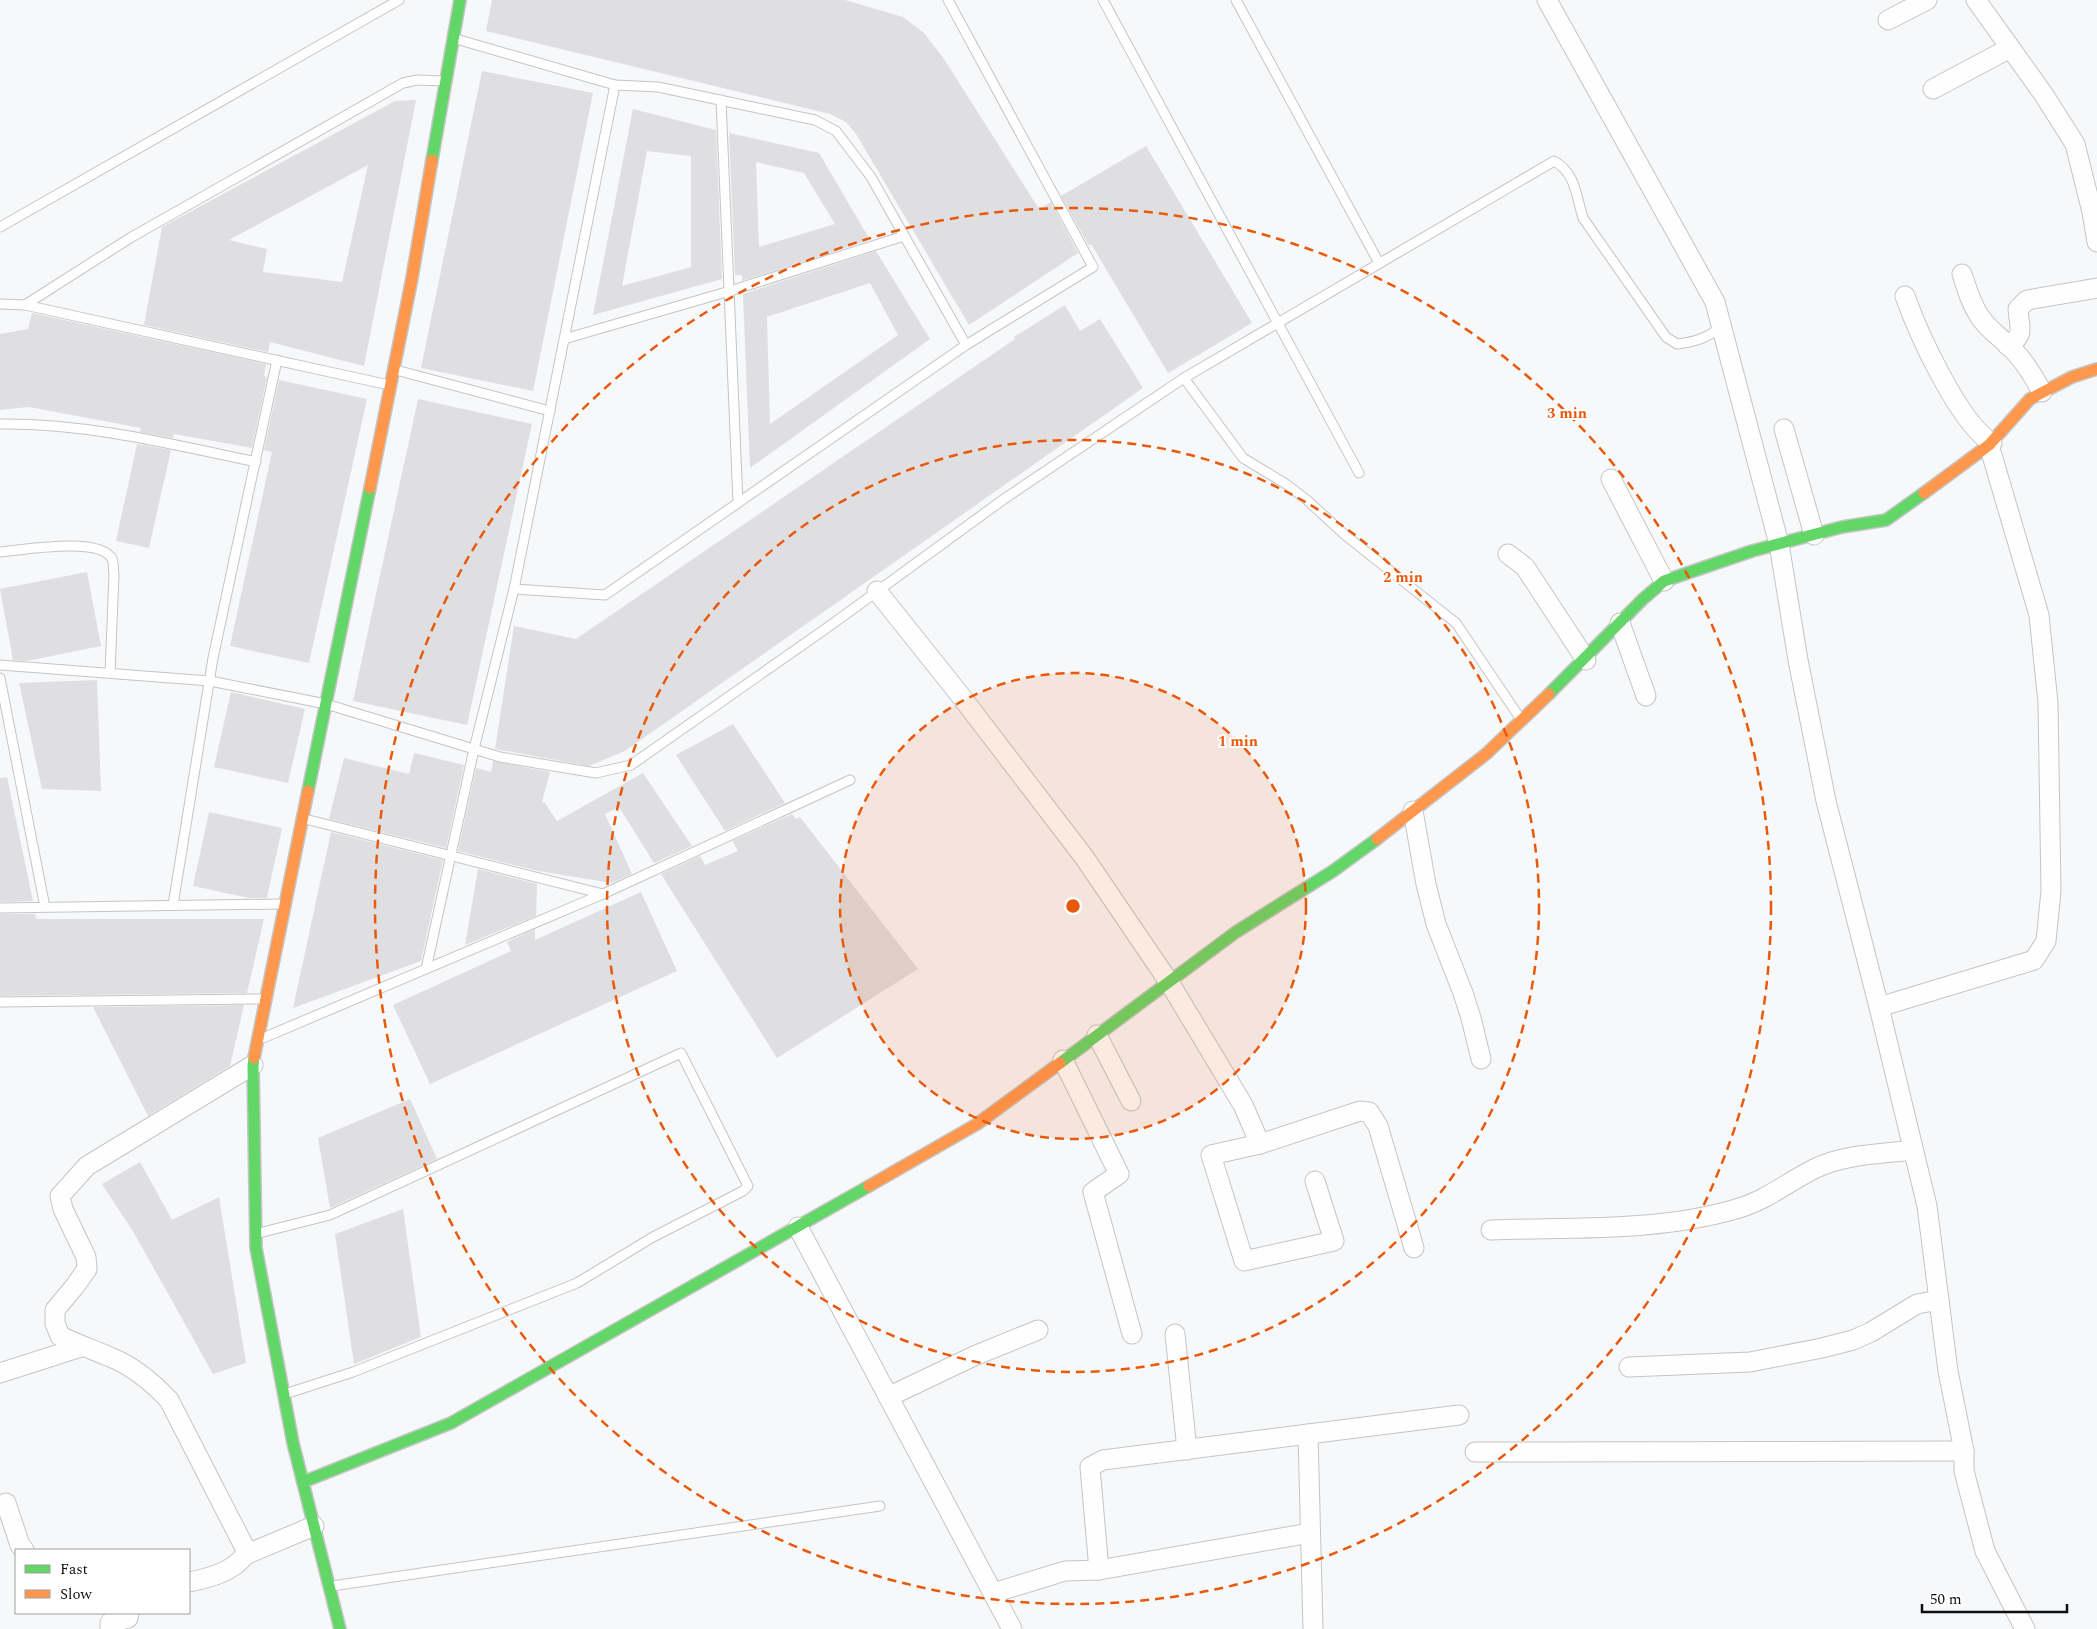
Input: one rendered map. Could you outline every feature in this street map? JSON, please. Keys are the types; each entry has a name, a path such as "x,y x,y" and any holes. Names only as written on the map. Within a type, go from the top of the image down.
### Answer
{"street":[{"path":"340,1629 303,1482 256,1248 253,1065 412,278 460,0"},
{"path":"1547,0 1715,302 1779,544 1798,660 1826,801 1879,1007 1927,1206 1948,1371 1964,1450 1964,1470 1985,1551 2025,1629"},
{"path":"1888,20 1927,0"},
{"path":"1976,0 2044,95 2075,144 2092,212 2097,242"},
{"path":"1933,89 2010,48"},
{"path":"1962,274 1974,308 1980,318 2031,372 2042,392"},
{"path":"2008,346 2017,340 2020,334 2018,310 2027,300 2097,288"},
{"path":"1879,1007 2034,960 2046,941 2052,892 2048,703 2039,615 1991,444 1982,437 1946,385 1905,296"},
{"path":"303,1482 450,1423 977,1124 1236,932 1333,870 1486,754 1586,660 1643,599 1664,581 1698,568 1814,534 1842,527 1886,520 1991,444 2030,399 2072,377 2097,368"},
{"path":"1784,429 1814,534"},
{"path":"1611,479 1664,581"},
{"path":"1508,554 1525,567 1586,660"},
{"path":"877,591 960,695 1084,857 1169,982 1243,1105 1260,1144"},
{"path":"1620,623 1646,696"},
{"path":"1413,811 1426,884 1436,924 1466,1001 1481,1060"},
{"path":"1097,1035 1130,1101"},
{"path":"1062,1060 1119,1174 1093,1192 1132,1334"},
{"path":"248,1554 170,1400 156,1386 111,1357 81,1347 60,1336 55,1322 55,1310 86,1269 86,1257 63,1209 60,1196 86,1166 253,1065"},
{"path":"1315,1181 1334,1241 1244,1261 1211,1155 1260,1144 1360,1111 1369,1112 1378,1126 1414,1248"},
{"path":"1491,1230 1652,1224 1686,1220 1736,1209 1757,1202 1817,1168 1837,1160 1913,1150"},
{"path":"798,1227 1012,1629"},
{"path":"1629,1367 1750,1362 1822,1348 1852,1340 1872,1332 1917,1304 1940,1300"},
{"path":"888,1397 974,1356 1038,1330"},
{"path":"1175,1334 1187,1450"},
{"path":"0,1372 81,1347"},
{"path":"1099,1570 1090,1467 1103,1460 1459,1415"},
{"path":"1308,1434 1313,1629"},
{"path":"1475,1452 1964,1450"},
{"path":"6,1503 20,1545 23,1549"},
{"path":"190,1582 205,1579 238,1564 248,1554 314,1526"},
{"path":"993,1593 1065,1571 1099,1570 1310,1533"},
{"path":"110,1629 110,1623 128,1618 129,1614"}],"lane":[{"path":"0,227 399,0"},
{"path":"514,589 605,595 966,345 1093,267 948,0"},
{"path":"1103,0 1359,473"},
{"path":"1236,0 1379,263"},
{"path":"453,38 615,85 658,87 722,100 814,120 836,131 871,177 966,345"},
{"path":"25,305 130,238 403,83 417,80 446,81"},
{"path":"426,969 474,749 514,589 615,85"},
{"path":"722,100 738,503"},
{"path":"0,665 210,681 326,704 500,757 596,773 631,765 1004,499 1184,378 1554,161 1563,165 1574,180 1576,196 1583,218 1666,336 1676,344 1695,342 1708,337 1721,327"},
{"path":"564,340 730,291 904,236"},
{"path":"0,304 25,305 390,385"},
{"path":"173,905 210,681 277,360"},
{"path":"394,370 550,411"},
{"path":"1184,378 1243,458 1286,484 1307,500 1345,534 1456,622 1522,720"},
{"path":"0,424 88,428 150,439 256,462"},
{"path":"0,552 85,545 108,553 113,559 114,574 110,674"},
{"path":"0,678 46,907"},
{"path":"258,1040 603,894 850,780"},
{"path":"303,819 603,894"},
{"path":"0,908 286,904"},
{"path":"0,1002 266,998"},
{"path":"256,1233 330,1214 681,1053 748,1186 743,1191 653,1237 577,1283 354,1372 284,1395"},
{"path":"329,1586 880,1506"}],"building":[{"path":"492,0 845,0 903,17 924,33 944,59 1039,209 1051,202 1078,253 969,325 856,134 846,122 830,114 486,31"},
{"path":"482,71 593,93 533,391 421,368"},
{"path":"416,100 364,366 270,342 268,352 144,325 162,227 395,101","holes":["368,165 342,282 263,272 267,249 229,240"]},
{"path":"633,109 716,130 722,279 593,315","holes":["647,151 691,156 691,267 622,286"]},
{"path":"729,133 819,153 870,240 742,281 742,275 735,275","holes":["756,162 804,173 835,224 759,247"]},
{"path":"1146,146 1252,323 1168,373 1091,244 1089,246 1061,196"},
{"path":"876,251 930,339 750,468 743,294","holes":["870,283 898,335 770,424 767,317"]},
{"path":"1065,305 1080,331 1100,319 1143,388 625,751 589,766 495,749 514,626 576,639 1015,339 1014,337"},
{"path":"32,313 266,364 264,376 267,377 252,448 174,434 173,438 140,432 141,428 29,407 0,410 0,334 28,329"},
{"path":"279,380 367,399 309,663 230,646 272,452 264,450"},
{"path":"418,399 532,424 467,725 353,701"},
{"path":"137,444 171,450 149,548 116,541"},
{"path":"87,572 101,646 27,661 13,660 0,589"},
{"path":"97,680 101,791 42,789 19,683"},
{"path":"231,692 305,709 288,783 214,767"},
{"path":"733,724 785,803 725,831 676,755"},
{"path":"414,753 464,765 446,848 329,819 344,758 409,774"},
{"path":"493,761 550,772 542,802 545,803 557,821 643,773 692,846 654,863 619,807 605,814 632,874 612,883 538,871 458,851 476,768 491,772"},
{"path":"7,777 33,901 0,902 0,778"},
{"path":"209,812 282,828 267,898 249,898 193,886"},
{"path":"792,814 796,819 800,817 918,969 777,1058 661,874 700,856 705,865 738,851 732,841"},
{"path":"331,832 443,860 421,961 293,1008"},
{"path":"478,869 537,884 536,916 465,945"},
{"path":"641,892 677,971 430,1084 393,1005 511,951 507,942 535,929 535,940"},
{"path":"0,914 35,914 36,919 264,919 247,993 0,996"},
{"path":"244,1005 230,1066 148,1116 93,1007"},
{"path":"410,1099 437,1159 330,1208 318,1138"},
{"path":"140,1162 172,1220 219,1197 246,1363 213,1374 134,1233 102,1184"},
{"path":"403,1209 421,1337 354,1364 335,1234"}],"traffic: fast":[{"path":"432,160 460,0"},
{"path":"308,791 370,488"},
{"path":"1549,694 1643,599 1664,581 1752,551 1842,527 1886,520 1924,493"},
{"path":"1060,1063 1236,932 1333,871 1377,839"},
{"path":"254,1058 256,1248 293,1443 340,1629"},
{"path":"303,1482 451,1423 869,1186"}],"traffic: slow":[{"path":"370,488 412,278 432,160"},
{"path":"1924,493 1989,445 2030,399 2072,377 2097,369"},
{"path":"1377,839 1486,754 1549,694"},
{"path":"254,1058 308,791"},
{"path":"869,1186 977,1124 1060,1063"}]}
